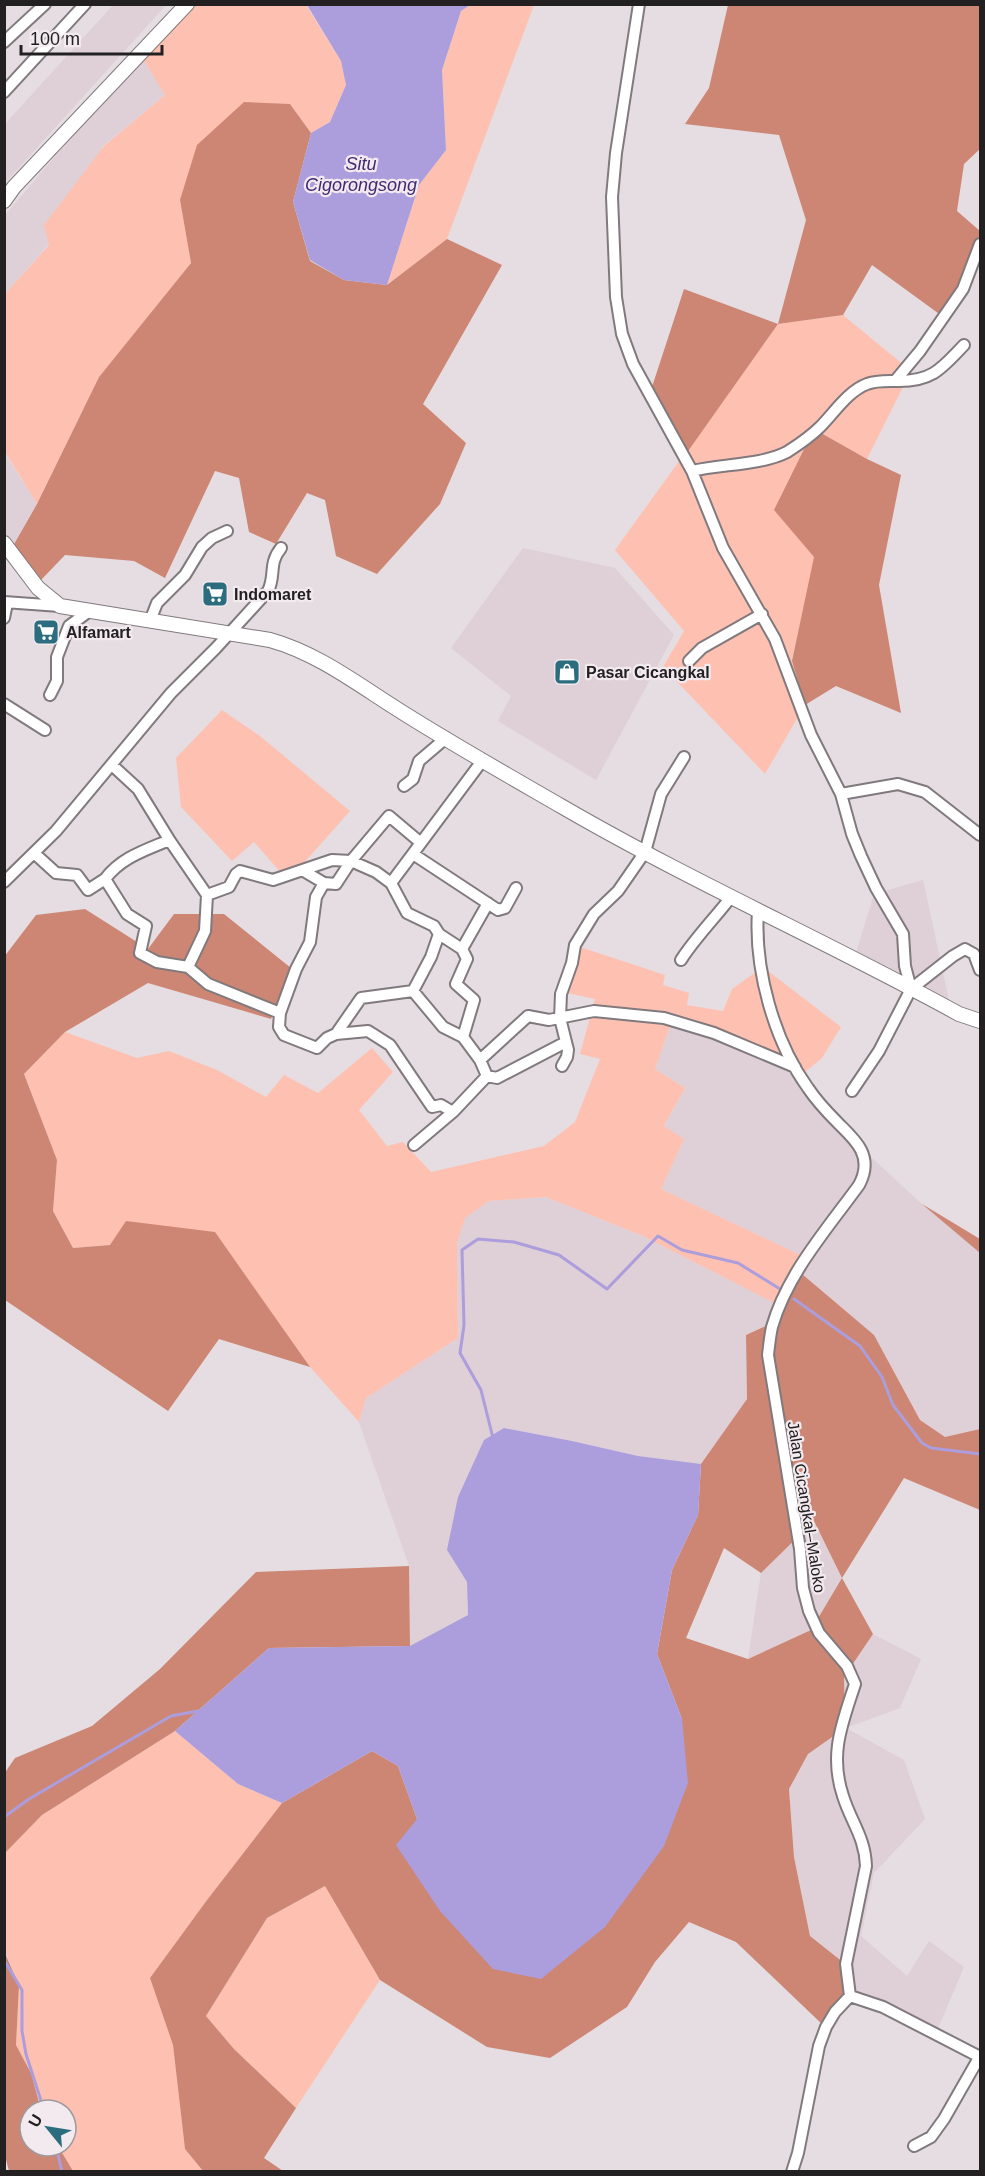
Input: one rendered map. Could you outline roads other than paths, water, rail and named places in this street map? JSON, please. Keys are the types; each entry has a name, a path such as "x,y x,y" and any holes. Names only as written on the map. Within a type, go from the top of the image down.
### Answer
{"main road":[{"path":"4,201 14,187 180,7"},
{"path":"4,543 38,588 60,606 270,640 318,659 482,761 645,852 959,1014 981,1020"}],"street":[{"path":"4,42 45,4"},
{"path":"4,92 85,4"},
{"path":"639,4 616,153 612,196 616,297 622,334 633,364 693,471 723,548 775,639 810,735 841,794 852,834 861,856 876,888 903,934 905,966 911,989"},
{"path":"895,381 920,351 963,289 981,244"},
{"path":"693,471 775,457 788,451 818,429 857,389 870,382 916,381 942,369 964,345"},
{"path":"150,621 157,603 185,575 202,547 212,538 227,531"},
{"path":"4,882 34,854 171,693 268,591 273,558 280,548"},
{"path":"4,618 6,602 60,606"},
{"path":"50,694 57,681 57,657 69,626 88,612"},
{"path":"689,661 702,648 762,614"},
{"path":"4,704 45,730"},
{"path":"404,786 413,779 419,761 446,738"},
{"path":"562,1066 567,1057 560,1018 561,994 572,963 575,945 594,914 618,891 645,852 661,794 684,757"},
{"path":"391,883 482,761"},
{"path":"112,765 138,789 207,895 205,931 188,968"},
{"path":"841,794 898,784 925,792 981,835"},
{"path":"302,870 324,883 336,884 351,861 389,816 421,843"},
{"path":"34,854 56,873 77,875 88,890 105,879 114,867 126,859 170,841"},
{"path":"413,854 502,910 516,888"},
{"path":"207,895 229,887 240,871 273,880 332,860 351,861 376,872 391,883 407,913 434,926 439,934 462,949 467,959 456,984 474,1000 463,1037"},
{"path":"105,879 127,914 146,926 140,953 157,962 188,968 208,984 280,1012"},
{"path":"324,883 316,897 309,942 280,1012 279,1028 284,1035 316,1048 327,1038 336,1034 368,1031 390,1045 432,1107 441,1105 453,1112"},
{"path":"681,960 691,944 706,930 731,897"},
{"path":"462,949 488,903"},
{"name":"Jalan Cicangkal–Maloko","path":"758,911 757,928 765,995 773,1018 795,1067 808,1088 861,1149 866,1164 864,1177 805,1260 790,1287 771,1330 768,1355 800,1549 803,1588 809,1611 819,1634 848,1666 855,1684 837,1738 836,1752 843,1797 861,1835 866,1858 846,1964 850,1996"},
{"path":"413,990 431,957 439,934"},
{"path":"852,1091 879,1051 911,989 965,949 974,954 981,970"},
{"path":"336,1034 361,998 413,990"},
{"path":"413,990 442,1027 463,1037 480,1060 487,1076"},
{"path":"480,1060 528,1016 549,1020 594,1011 612,1011 664,1018 714,1034 795,1067"},
{"path":"487,1076 497,1078 566,1042"},
{"path":"414,1145 453,1112 487,1076"},
{"path":"792,2172 798,2153 819,2046 835,2012 850,1996 883,2007 980,2056 944,2119 931,2137 914,2146"}],"water":[{"name":"Situ Cigorongsong","path":"307,5 470,5 461,11 442,70 446,150 419,185 387,285 344,280 310,260 293,202 311,133 330,122 346,85 341,61"},
{"path":"504,1428 638,1456 701,1464 698,1515 672,1570 657,1654 682,1719 688,1783 664,1846 605,1927 541,1979 493,1969 440,1911 396,1845 417,1819 398,1766 372,1751 282,1803 238,1784 175,1731 269,1648 410,1646 468,1615 467,1582 447,1550 458,1497 484,1440"}],"waterway":[{"path":"493,1438 481,1390 460,1353 464,1325 462,1250 478,1239 514,1242 559,1255 607,1289 658,1236 682,1250 738,1263 780,1289"},
{"path":"794,1299 860,1346 882,1377 893,1405 922,1443 931,1448 980,1454"},
{"path":"4,1817 29,1799 171,1716 198,1711"},
{"path":"4,1960 22,1990 22,2031 26,2054 40,2098"},
{"path":"59,2158 62,2172"}],"place":[{"name":"Indomaret","path":"215,594"},
{"name":"Alfamart","path":"46,632"},
{"name":"Pasar Cicangkal","path":"567,672"}]}
